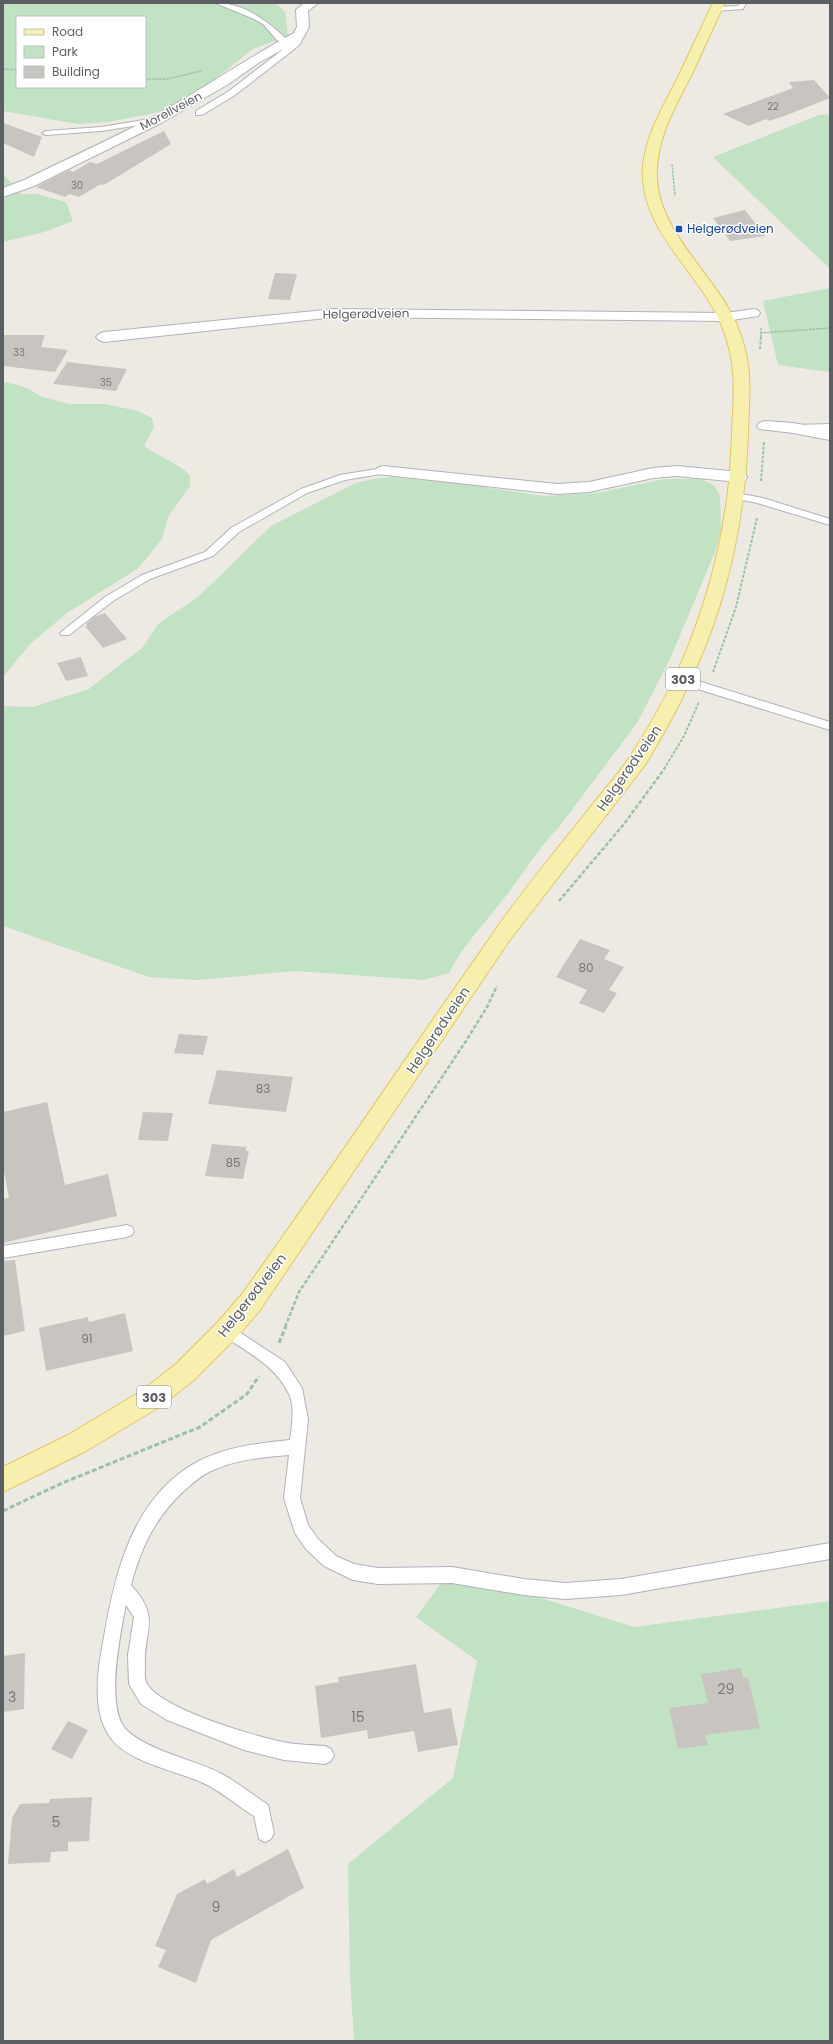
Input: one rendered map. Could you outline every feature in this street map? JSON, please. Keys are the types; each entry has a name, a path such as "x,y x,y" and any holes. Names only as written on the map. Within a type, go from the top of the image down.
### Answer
{"main road":[{"name":"Helgerødveien","path":"3,1480 83,1439 152,1398 186,1371 227,1330 250,1302 293,1243 502,936 638,760 655,733 682,680 706,622 721,574 730,535 738,477 743,382 736,347 726,317 712,290 665,226 654,203 650,181 653,146 717,6"}],"street":[{"path":"299,35 303,27 302,10 312,3"},
{"name":"Morellveien","path":"3,193 29,183 186,104 299,35"},
{"path":"726,317 753,312"},
{"name":"Helgerødveien","path":"104,337 335,313 726,317"},
{"path":"765,426 793,428 830,435"},
{"path":"383,472 419,474 526,487 557,489 589,487 653,473 676,471 738,477"}],"lane":[{"path":"218,3 265,23 279,39 286,42"},
{"path":"717,6 741,8 743,3"},
{"path":"199,113 232,93 290,49 298,41 299,35"},
{"path":"46,133 101,130 156,120"},
{"path":"793,428 830,427"},
{"path":"65,633 109,599 140,581 175,565 193,561 209,554 235,530 304,491 343,477 383,472"},
{"path":"736,496 759,500 830,522"},
{"path":"682,680 830,726"},
{"path":"3,1252 127,1231"},
{"path":"227,1330 280,1367 297,1393 300,1419 292,1498 301,1528 312,1544 330,1561 353,1572 378,1576 452,1574 524,1587 565,1591 621,1587 830,1551"},
{"path":"265,1833 262,1811 207,1776 135,1748 115,1731 108,1708 109,1654 121,1587 129,1559 142,1528 173,1490 204,1466 258,1450 296,1447"},
{"path":"121,1587 136,1603 142,1617 136,1655 138,1684 147,1698 173,1714 244,1741 284,1751 325,1755"}],"path":[{"path":"3,69 16,70"},
{"path":"672,160 676,203"},
{"path":"760,333 830,328"}],"green space":[{"path":"3,3 276,3 285,12 288,36 253,49 210,83 163,110 151,114 108,122 78,124 3,111"},
{"path":"830,114 830,269 713,157 819,115"},
{"path":"3,174 21,194 37,194 66,202 73,221 44,232 3,242"},
{"path":"830,288 830,372 778,365 763,301"},
{"path":"3,382 15,384 29,389 40,396 69,404 104,404 138,411 152,418 154,427 144,446 190,475 190,486 168,517 162,539 137,569 67,613 30,644 3,677"},
{"path":"391,477 463,484 544,496 597,493 664,479 701,479 715,486 720,496 721,530 715,552 670,659 637,723 559,827 544,843 505,897 468,943 449,973 424,980 296,971 198,980 149,977 3,926 3,706 33,707 89,689 143,647 158,624 198,597 271,526 356,483"},
{"path":"451,1570 634,1627 830,1601 830,2041 354,2041 350,1976 348,1864 453,1778 477,1661 416,1617"}],"building":[{"path":"814,80 830,98 787,115 769,121 766,119 749,126 723,114 793,88 789,82"},
{"path":"3,123 42,137 34,157 3,143"},
{"path":"164,131 171,144 104,185 101,184 79,197 70,194 65,197 36,187 69,170 73,172 90,162 97,164"},
{"path":"745,210 765,236 730,241 713,218"},
{"path":"275,273 297,274 290,300 268,299"},
{"path":"3,335 45,335 41,347 68,350 55,372 3,366"},
{"path":"67,362 127,369 116,391 53,384"},
{"path":"105,613 127,639 103,648 85,626 87,626 86,624 94,617"},
{"path":"81,657 88,676 66,681 57,663"},
{"path":"580,939 610,950 604,959 624,967 609,990 617,993 604,1013 579,1003 587,990 556,977"},
{"path":"179,1034 208,1036 203,1055 174,1053"},
{"path":"217,1070 293,1077 286,1112 208,1104"},
{"path":"47,1102 65,1185 108,1174 117,1216 3,1243 3,1199 9,1198 3,1166 3,1112"},
{"path":"143,1112 173,1113 168,1141 138,1140"},
{"path":"212,1144 246,1147 246,1151 249,1151 243,1179 205,1176"},
{"path":"15,1260 25,1331 3,1336 3,1261"},
{"path":"125,1313 133,1351 46,1371 39,1328 88,1317 89,1322"},
{"path":"25,1653 24,1709 3,1712 3,1656"},
{"path":"416,1664 424,1713 451,1708 458,1745 418,1752 414,1731 368,1739 367,1730 321,1738 315,1686 339,1682 338,1677"},
{"path":"741,1668 743,1678 748,1677 760,1728 705,1735 708,1745 678,1749 669,1708 708,1703 701,1674"},
{"path":"68,1721 88,1730 72,1759 51,1749"},
{"path":"92,1797 89,1841 68,1842 68,1851 51,1852 50,1862 8,1864 12,1818 20,1804 49,1803 50,1799"},
{"path":"288,1849 304,1888 211,1940 196,1983 158,1967 166,1950 155,1946 177,1894 205,1879 207,1884 234,1869 237,1877"}],"place":[{"name":"Helgerødveien","path":"679,229"}]}
